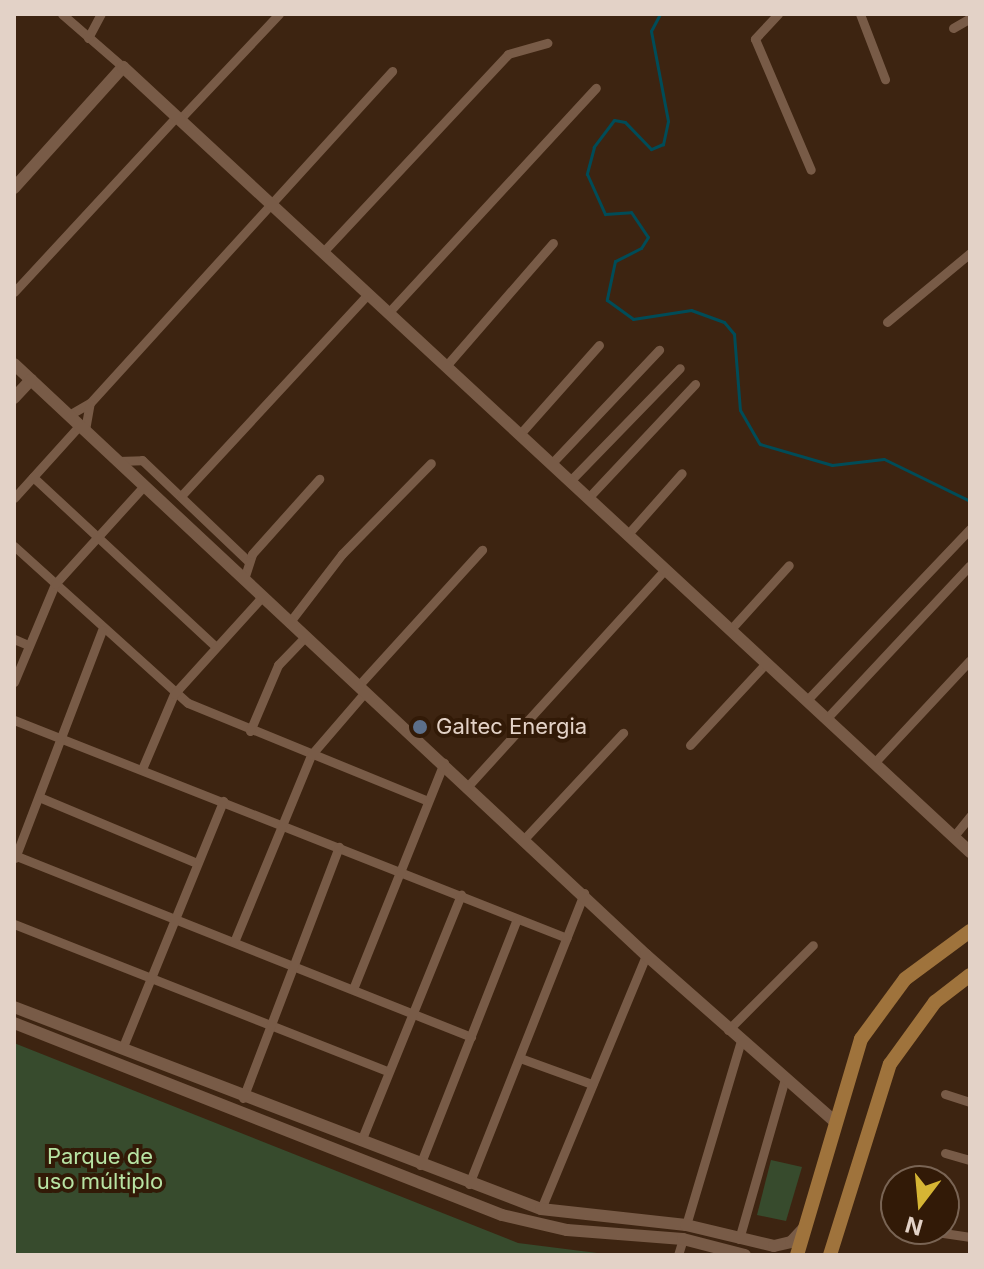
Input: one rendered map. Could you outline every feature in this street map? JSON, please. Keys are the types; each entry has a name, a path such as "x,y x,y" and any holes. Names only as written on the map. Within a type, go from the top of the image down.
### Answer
{"main road":[{"path":"797,1255 838,1104 881,1006 934,953 970,931"},
{"path":"830,1255 868,1118 890,1064 935,1002 970,975"}],"street":[{"path":"62,14 389,312 970,852"},
{"path":"88,38 101,14"},
{"path":"14,292 279,14"},
{"path":"778,14 755,39 811,170"},
{"path":"860,14 885,79"},
{"path":"953,28 970,18"},
{"path":"323,252 508,54 547,43"},
{"path":"14,188 123,67"},
{"path":"69,415 90,403 392,71"},
{"path":"389,312 596,88"},
{"path":"446,366 553,243"},
{"path":"887,322 970,253"},
{"path":"181,496 368,294"},
{"path":"520,434 599,345"},
{"path":"552,463 659,350"},
{"path":"14,364 289,623 584,893 646,955 833,1120"},
{"path":"571,480 680,368"},
{"path":"14,398 31,380"},
{"path":"589,497 695,384"},
{"path":"14,498 83,428 90,403"},
{"path":"118,461 142,460 248,561"},
{"path":"289,623 342,554 431,463"},
{"path":"628,534 682,473"},
{"path":"33,477 215,646"},
{"path":"244,579 248,561 319,479"},
{"path":"14,682 55,584 144,486"},
{"path":"807,700 970,529"},
{"path":"14,546 174,694 250,731 428,801"},
{"path":"234,942 311,755 362,688 482,550"},
{"path":"731,629 789,565"},
{"path":"827,718 970,565"},
{"path":"468,786 661,574"},
{"path":"142,769 174,694 262,597"},
{"path":"102,630 15,857 471,1037"},
{"path":"250,731 278,665 305,637"},
{"path":"14,639 28,645"},
{"path":"875,762 970,660"},
{"path":"690,745 767,662"},
{"path":"14,720 567,938"},
{"path":"525,838 623,733"},
{"path":"353,989 444,763"},
{"path":"39,797 197,863"},
{"path":"122,1049 223,801"},
{"path":"954,836 970,816"},
{"path":"243,1098 339,847"},
{"path":"469,1184 584,893"},
{"path":"361,1141 461,895"},
{"path":"420,1165 517,919"},
{"path":"14,924 388,1071"},
{"path":"728,1030 813,945"},
{"path":"541,1209 646,955"},
{"path":"14,1007 243,1098 541,1209 686,1225 774,1246 791,1242 803,1229"},
{"path":"37,1017 26,1028 502,1215 604,1233 683,1239 739,1254"},
{"path":"686,1225 741,1041"},
{"path":"520,1058 592,1084"},
{"path":"739,1239 785,1079"},
{"path":"945,1094 970,1102"},
{"path":"817,1103 838,1104"},
{"path":"945,1153 970,1160"},
{"path":"604,1233 605,1217"},
{"path":"618,1234 619,1218"},
{"path":"678,1255 683,1239"}],"green space":[{"name":"Parque de uso múltiplo","path":"14,1043 518,1243 613,1255 14,1255"},
{"path":"771,1160 802,1167 786,1221 757,1215"}],"waterway":[{"path":"660,14 651,31 668,121 663,144 651,149 625,122 614,120 594,147 587,174 605,214 631,212 648,237 641,248 615,261 607,300 633,319 691,310 724,322 734,334 740,410 760,444 832,465 884,459 970,501"}],"place":[{"name":"Galtec Energia","path":"420,727"}]}
